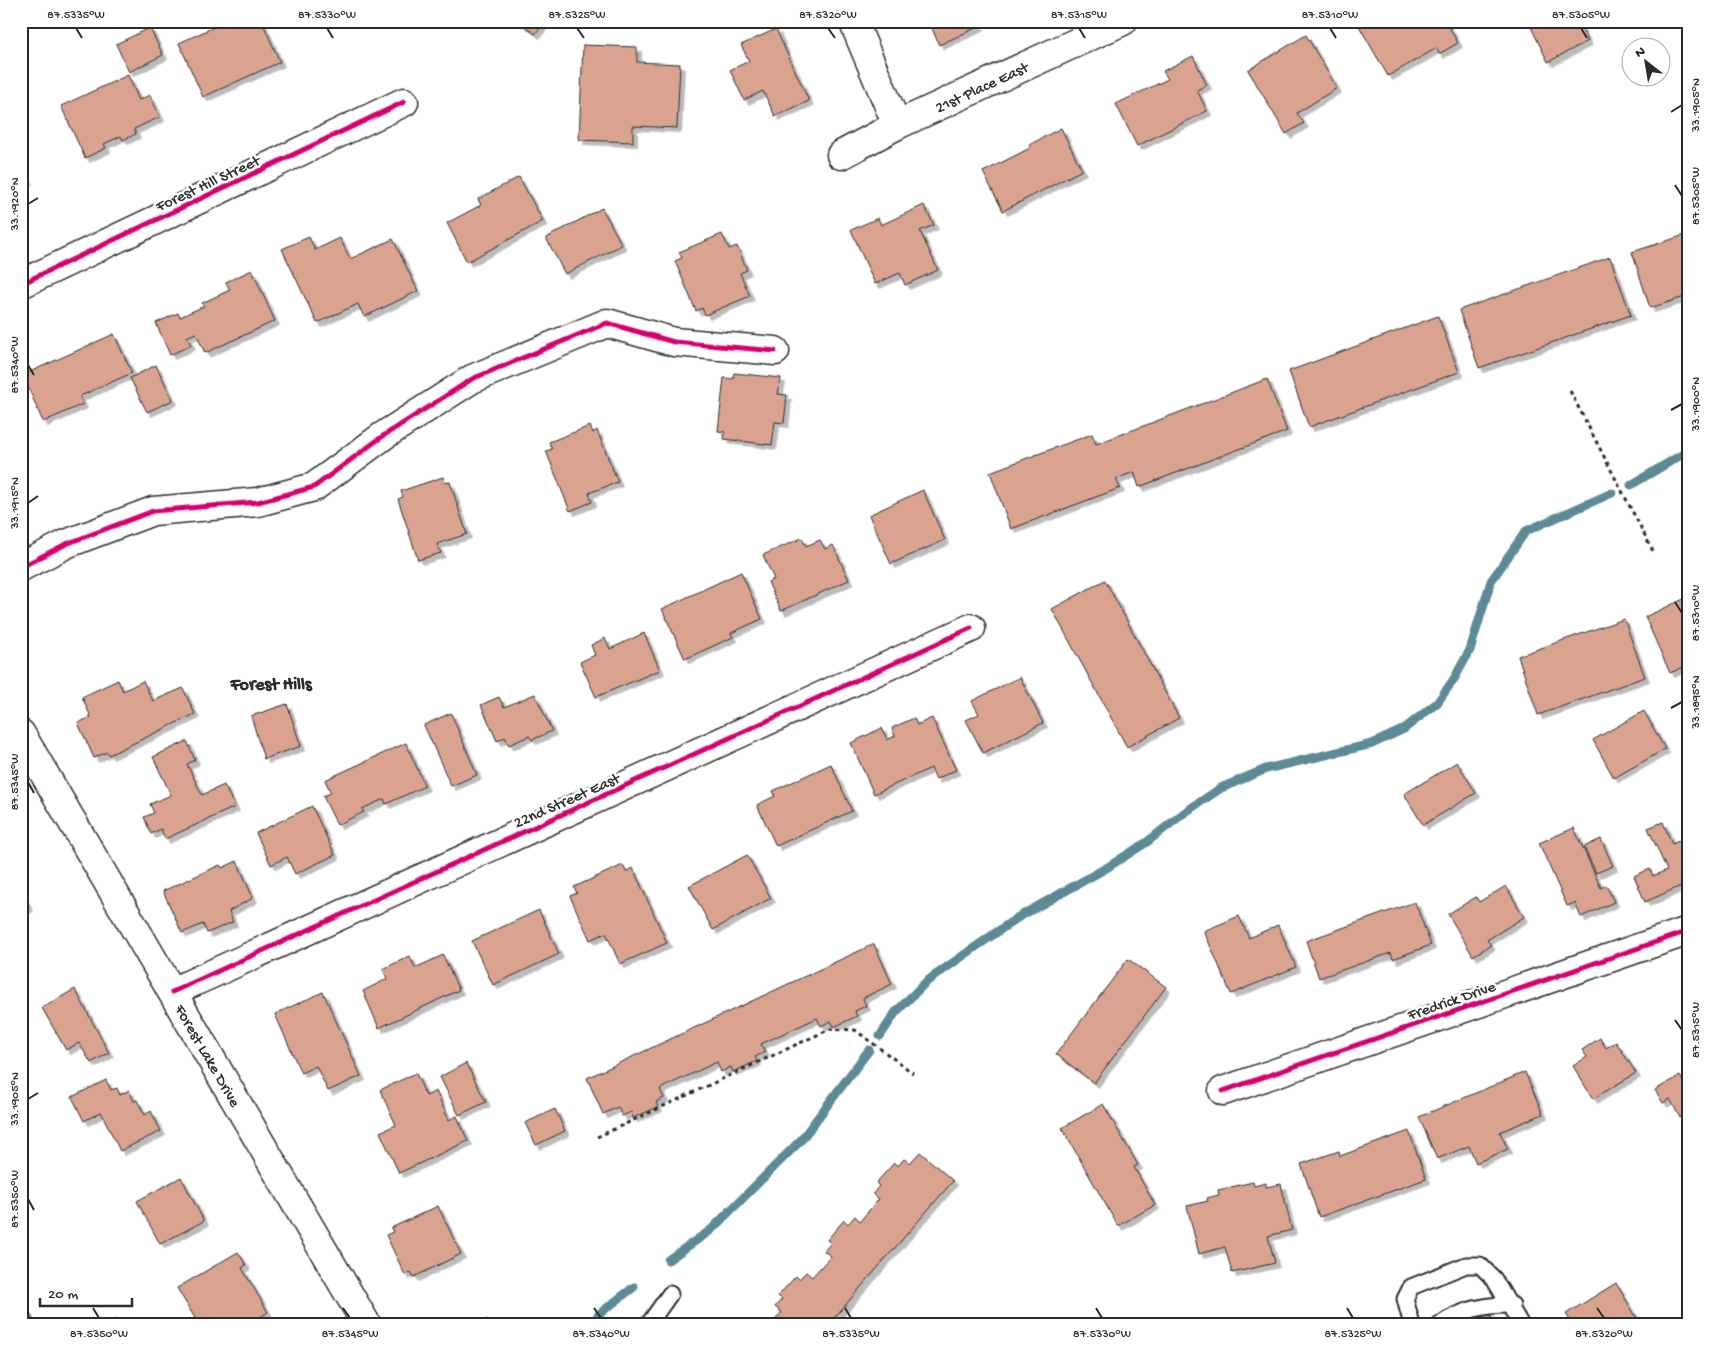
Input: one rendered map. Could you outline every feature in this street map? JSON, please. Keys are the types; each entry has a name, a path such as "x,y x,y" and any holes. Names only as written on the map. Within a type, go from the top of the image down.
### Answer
{"street":[{"path":"853,21 897,125"},
{"name":"21st Place East","path":"841,155 897,125 1123,21"},
{"name":"Forest Hill Street","path":"21,284 404,102"},
{"path":"21,567 66,544 153,511 258,502 314,487 383,436 472,379 607,323 674,342 774,351"},
{"name":"22nd Street East","path":"172,992 971,628"},
{"name":"Forest Lake Drive","path":"21,734 367,1325"},
{"name":"Fredrick Drive","path":"1223,1090 1688,931"}],"lane":[{"path":"1412,1325 1406,1299 1411,1288 1466,1265 1480,1265 1494,1279 1512,1306 1521,1325"},
{"path":"648,1325 670,1294"},
{"path":"1440,1325 1478,1308 1493,1305 1512,1306"}],"path":[{"path":"1570,391 1653,551"},
{"path":"597,1137 830,1029 855,1030 913,1073"}],"building":[{"path":"227,21 262,21 280,62 203,97 179,43"},
{"path":"518,21 546,21 535,34"},
{"path":"929,21 979,21 977,22 980,26 939,45"},
{"path":"1368,21 1446,21 1458,43 1439,54 1437,48 1388,76 1359,26"},
{"path":"1528,21 1578,21 1588,41 1548,62"},
{"path":"150,28 163,55 129,72 116,44"},
{"path":"776,29 809,101 775,116 763,91 744,100 730,70 749,61 741,45"},
{"path":"1306,35 1337,88 1297,113 1304,123 1286,134 1248,70"},
{"path":"583,45 637,47 637,62 680,64 677,128 633,126 633,142 579,140"},
{"path":"1193,56 1207,85 1197,90 1207,111 1137,146 1116,104 1168,79 1163,71"},
{"path":"128,75 139,100 150,95 160,117 134,129 136,134 123,140 121,136 104,144 106,148 85,158 61,106"},
{"path":"1061,128 1082,170 1003,211 983,172 1030,148 1029,145"},
{"path":"21,167 28,180 21,183"},
{"path":"519,177 543,221 467,262 447,223 481,205 478,199"},
{"path":"924,205 934,225 920,231 938,270 905,285 900,273 875,284 851,230 878,218 881,225"},
{"path":"602,208 622,245 565,274 546,238"},
{"path":"722,234 729,249 737,246 747,270 740,273 750,296 705,315 702,308 696,311 675,261 682,258 679,252"},
{"path":"1688,234 1688,296 1650,308 1632,252"},
{"path":"309,237 315,250 340,238 350,259 393,239 418,291 364,317 358,304 317,323 282,249"},
{"path":"1610,257 1631,315 1479,368 1459,310"},
{"path":"252,270 275,321 205,353 196,333 187,337 191,345 170,355 156,323 178,313 180,317 204,306 202,303 230,290 226,282"},
{"path":"1438,316 1459,372 1309,427 1289,371"},
{"path":"114,334 132,373 80,396 83,404 43,422 23,375"},
{"path":"156,365 173,400 147,412 130,378"},
{"path":"734,373 781,378 778,394 787,395 784,423 775,422 772,445 724,439 725,432 718,431 724,378 733,379"},
{"path":"1267,379 1287,431 1139,487 1134,472 1116,479 1120,488 1011,529 990,472 1092,434 1096,444"},
{"path":"590,426 593,433 597,430 618,482 589,493 592,502 570,511 546,451 552,449 549,442"},
{"path":"443,477 445,483 450,482 467,534 437,544 441,553 418,560 398,499 403,497 401,491"},
{"path":"923,490 945,540 891,564 869,515"},
{"path":"802,538 806,546 820,540 825,549 833,545 849,580 781,611 768,582 774,579 763,555"},
{"path":"741,572 762,619 731,633 733,637 685,659 662,609"},
{"path":"1105,580 1179,718 1127,747 1052,609"},
{"path":"1688,597 1688,665 1670,673 1645,617"},
{"path":"1624,619 1645,677 1538,715 1518,656"},
{"path":"644,633 660,670 596,697 580,662 595,655 591,645 605,638 610,649"},
{"path":"1020,677 1043,723 983,753 966,720 979,714 972,701"},
{"path":"118,680 123,691 143,681 153,701 183,688 195,714 109,755 107,752 94,758 78,723 91,717 82,697"},
{"path":"535,694 552,731 532,740 529,736 509,745 505,737 497,741 481,705 499,697 504,707"},
{"path":"287,704 301,746 264,759 251,716"},
{"path":"1644,711 1665,749 1614,778 1593,740"},
{"path":"451,713 477,775 451,786 424,725"},
{"path":"914,718 917,725 932,718 956,770 936,779 931,768 874,794 851,743 882,728 887,740 895,736 892,728"},
{"path":"187,741 195,760 187,764 202,795 224,785 235,807 165,839 161,829 151,834 144,817 154,813 150,804 171,795 153,757"},
{"path":"406,743 425,786 386,804 384,799 362,809 364,812 337,825 323,796 331,793 325,780"},
{"path":"1457,762 1476,793 1423,825 1404,794"},
{"path":"831,764 852,811 776,846 757,805 775,796 773,791"},
{"path":"312,806 335,855 295,874 287,857 271,865 256,833"},
{"path":"1663,822 1672,844 1688,837 1688,883 1645,902 1634,876 1650,869 1653,876 1667,870 1648,828"},
{"path":"1574,828 1601,888 1606,885 1614,902 1581,917 1575,903 1567,906 1539,843"},
{"path":"1601,839 1613,866 1596,873 1584,847"},
{"path":"747,855 771,898 713,930 689,886"},
{"path":"237,861 253,898 229,911 233,922 207,933 203,924 182,933 163,891 220,865 222,868"},
{"path":"623,865 626,872 633,868 667,943 620,964 606,933 590,940 570,896 577,893 574,887"},
{"path":"1506,886 1524,917 1487,940 1491,945 1473,956 1448,914 1476,897 1479,902"},
{"path":"21,892 29,907 21,911"},
{"path":"1415,902 1431,945 1393,959 1391,953 1319,978 1306,941"},
{"path":"539,910 559,954 493,985 472,941"},
{"path":"1239,916 1249,938 1278,925 1296,967 1231,994 1204,931"},
{"path":"874,944 892,984 863,998 866,1006 855,1011 857,1016 834,1027 831,1021 821,1026 817,1018 761,1044 765,1052 755,1057 757,1061 733,1072 731,1067 721,1072 717,1062 660,1089 664,1098 656,1102 658,1107 633,1118 631,1112 622,1116 618,1107 603,1114 587,1078"},
{"path":"443,955 459,990 379,1028 363,991 387,979 383,969 410,956 415,968"},
{"path":"1128,959 1166,987 1094,1083 1056,1054"},
{"path":"75,989 109,1053 91,1063 79,1043 66,1050 42,1008"},
{"path":"323,992 361,1076 328,1091 316,1066 301,1073 275,1014"},
{"path":"1600,1038 1606,1048 1616,1042 1636,1073 1593,1099 1573,1066 1587,1057 1582,1050"},
{"path":"466,1063 486,1102 459,1115 440,1077"},
{"path":"1525,1072 1543,1114 1500,1132 1508,1149 1476,1163 1469,1146 1437,1159 1419,1117"},
{"path":"416,1073 426,1096 436,1091 449,1120 457,1116 468,1141 399,1173 380,1132 396,1125 380,1090"},
{"path":"1680,1076 1688,1089 1688,1113 1680,1118 1670,1099 1663,1103 1655,1090"},
{"path":"106,1080 111,1090 117,1088 120,1095 129,1090 134,1101 137,1100 145,1115 151,1111 161,1131 120,1151 101,1112 84,1121 72,1097"},
{"path":"1103,1104 1138,1165 1134,1167 1155,1205 1118,1226 1062,1128"},
{"path":"555,1109 565,1131 536,1145 525,1123"},
{"path":"1409,1131 1426,1179 1319,1217 1301,1164 1339,1151 1340,1156"},
{"path":"920,1152 953,1181 828,1325 771,1325 782,1312 775,1307 782,1299 778,1296 796,1276 799,1279 806,1272 812,1277 831,1256 824,1251 831,1243 827,1240 844,1220 848,1224 855,1216 860,1221 879,1199 873,1194 879,1186 876,1183 894,1163 898,1166 904,1159 910,1163"},
{"path":"181,1177 204,1221 160,1244 137,1201"},
{"path":"1253,1182 1254,1186 1266,1183 1266,1187 1281,1184 1292,1230 1268,1236 1275,1263 1232,1273 1225,1247 1199,1254 1187,1206 1208,1201 1207,1198 1219,1195 1218,1190"},
{"path":"438,1206 461,1254 414,1277 411,1272 405,1275 386,1235 393,1232 391,1228"},
{"path":"238,1252 246,1265 242,1268 268,1312 248,1325 199,1325 177,1288"},
{"path":"1616,1283 1641,1325 1573,1325 1566,1314"},
{"path":"1490,1313 1494,1325 1460,1325"},
{"path":"116,1319 119,1325 105,1325"},
{"path":"487,1319 490,1325 478,1325"}],"waterway":[{"path":"1631,485 1688,451"},
{"path":"880,1036 896,1012 926,982 1017,918 1108,867 1147,842 1184,813 1221,788 1266,769 1372,744 1404,729 1437,703 1454,679 1470,650 1491,581 1526,531 1612,493"},
{"path":"668,1260 711,1230 801,1140 869,1050"},
{"path":"592,1325 599,1314 634,1287"},
{"path":"21,1305 32,1325"}],"cycle path":[{"path":"21,284 404,102"},
{"path":"21,567 66,544 153,511 258,502 314,487 383,436 472,379 607,323 674,342 775,351"},
{"path":"172,992 971,628"},
{"path":"1223,1091 1688,931"}],"district":[{"name":"Forest Hills","path":"271,683"}]}
